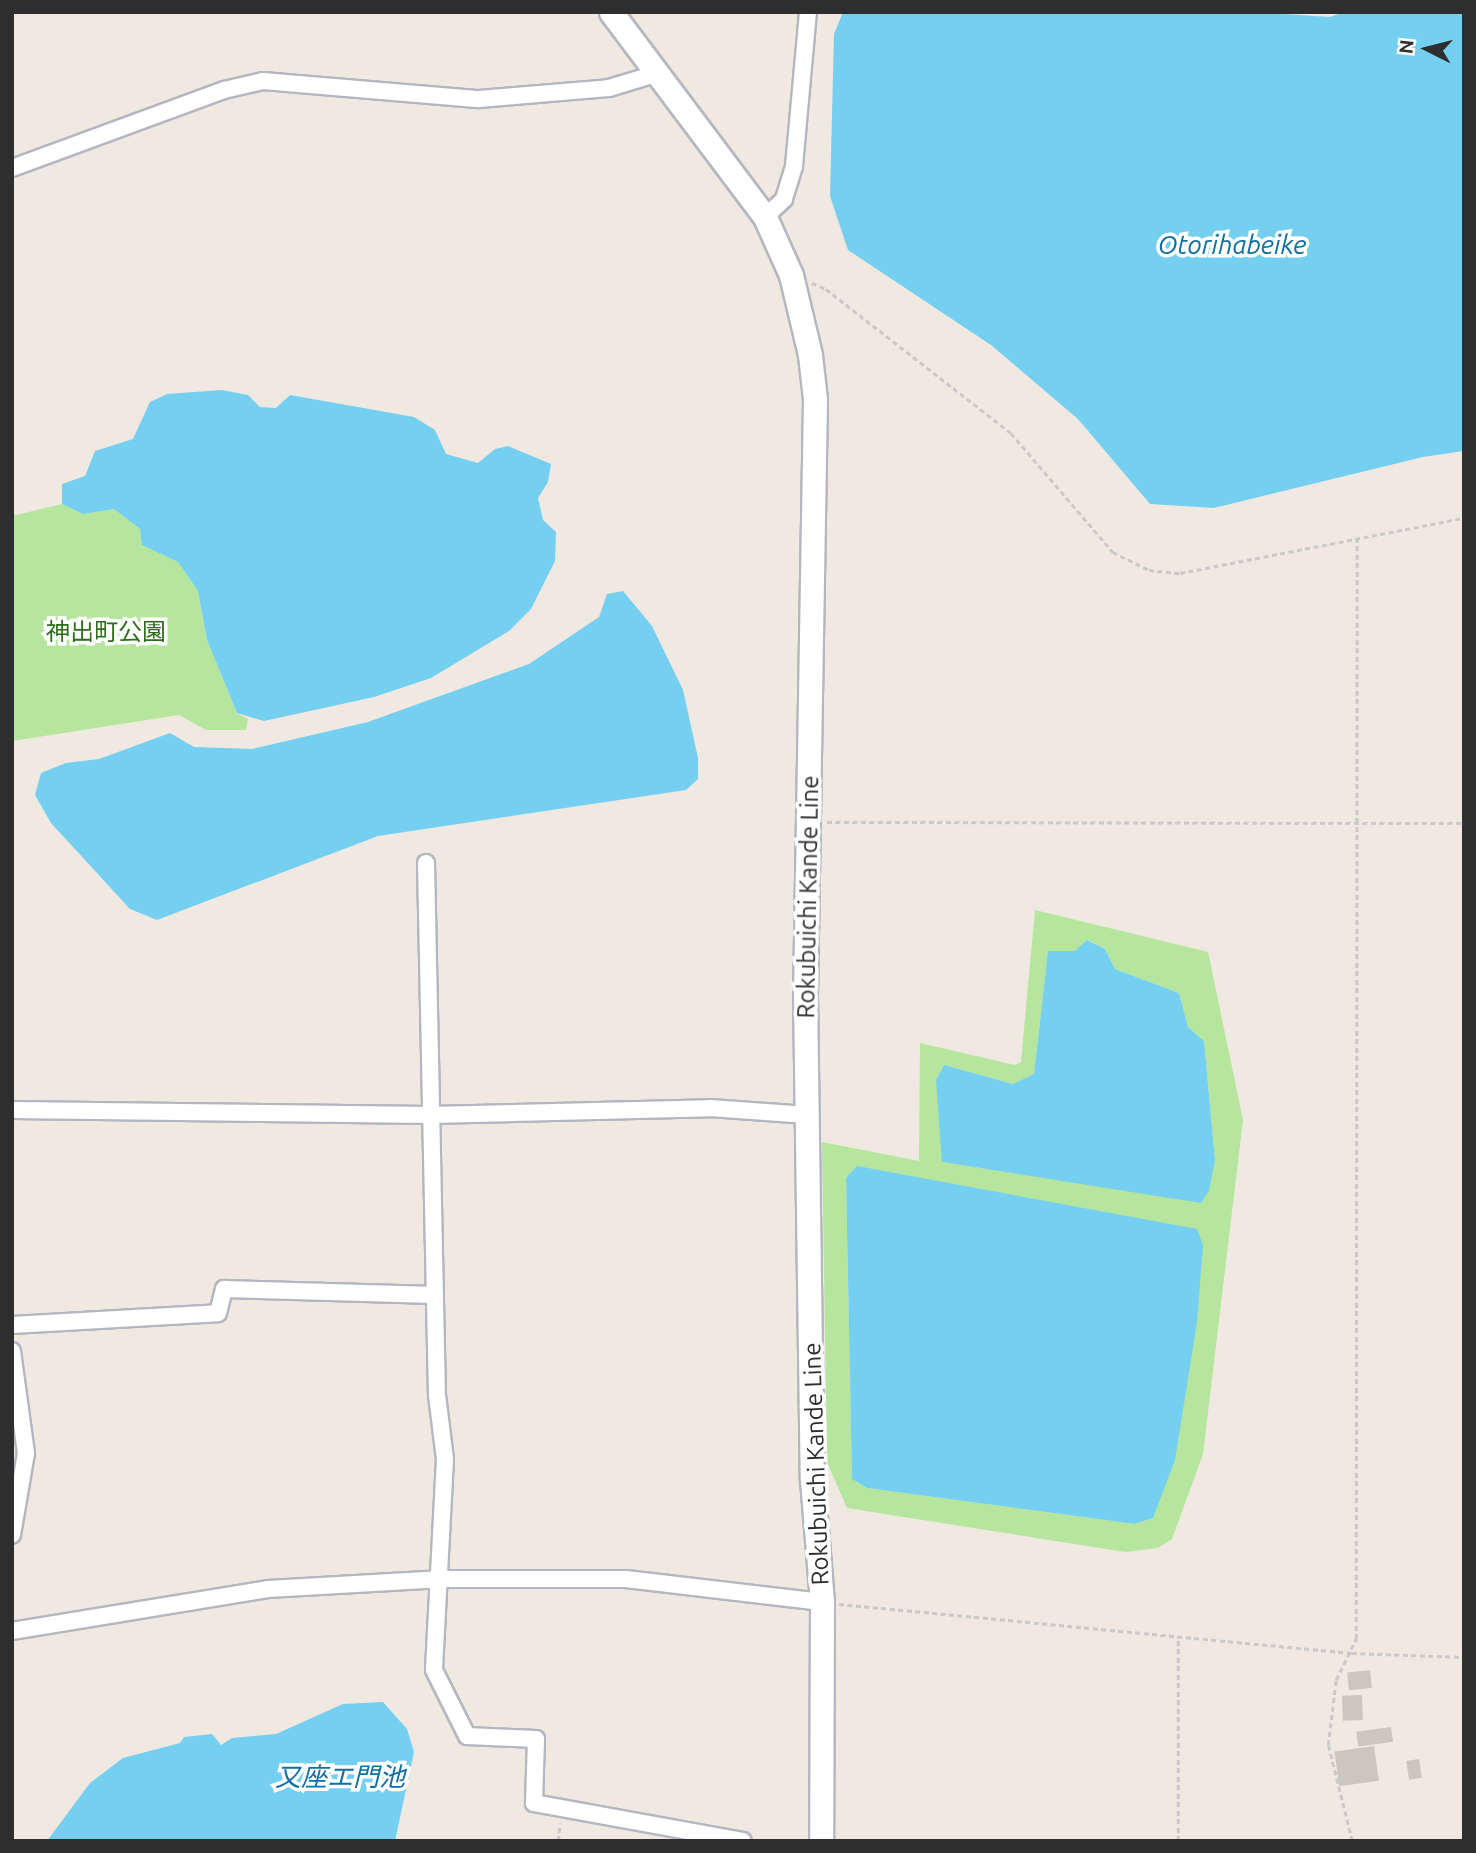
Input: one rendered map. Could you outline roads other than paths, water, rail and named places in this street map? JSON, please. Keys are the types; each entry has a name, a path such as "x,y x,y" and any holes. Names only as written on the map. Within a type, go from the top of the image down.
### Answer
{"main road":[{"name":"Rokubuichi Kande Line","path":"611,12 655,74 765,216 791,275 810,355 815,399 807,821 808,1115 813,1508 822,1602 821,1841"}],"street":[{"path":"765,216 784,199 794,166 808,12"},
{"path":"12,168 224,90 263,81 479,99 609,88 655,74"},
{"path":"426,863 437,1395 445,1459 434,1670 467,1736 536,1739 534,1803 562,1811 743,1841"},
{"path":"12,1110 431,1115 710,1108 808,1115"},
{"path":"12,1325 218,1313 224,1289 435,1295"},
{"path":"12,1352 26,1452 12,1535"},
{"path":"12,1631 268,1589 439,1578 626,1579 822,1602"}],"water":[{"name":"Otorihabeike","path":"843,12 1254,12 1330,17 1344,12 1464,12 1464,451 1423,457 1214,508 1150,504 1078,419 991,345 848,250 830,196 834,34"},
{"path":"222,390 248,395 260,407 276,408 290,395 414,417 435,430 446,454 478,463 495,449 508,446 551,464 548,482 538,498 543,520 556,532 555,561 531,609 509,631 431,678 374,697 264,721 237,713 207,640 198,591 178,562 142,545 140,529 114,509 83,514 62,504 62,484 85,476 95,451 133,439 150,402 167,394"},
{"path":"623,591 652,626 683,690 698,758 698,779 686,790 378,836 157,920 130,909 51,823 35,795 41,773 66,763 99,759 170,733 194,747 252,749 368,722 529,664 599,617 607,594"},
{"path":"1087,940 1105,949 1115,969 1179,993 1188,1027 1204,1041 1215,1160 1209,1191 1201,1203 942,1162 936,1080 944,1065 1013,1084 1034,1074 1048,951 1075,951"},
{"path":"857,1166 1197,1229 1203,1245 1197,1322 1175,1460 1153,1518 1135,1524 867,1488 852,1479 846,1178"},
{"name":"又座エ門池","path":"383,1702 407,1729 414,1752 395,1841 47,1841 90,1783 123,1758 180,1743 184,1737 212,1734 221,1745 232,1738 276,1734 343,1704"}],"park label":[{"name":"神出町公園","path":"106,632"}]}
